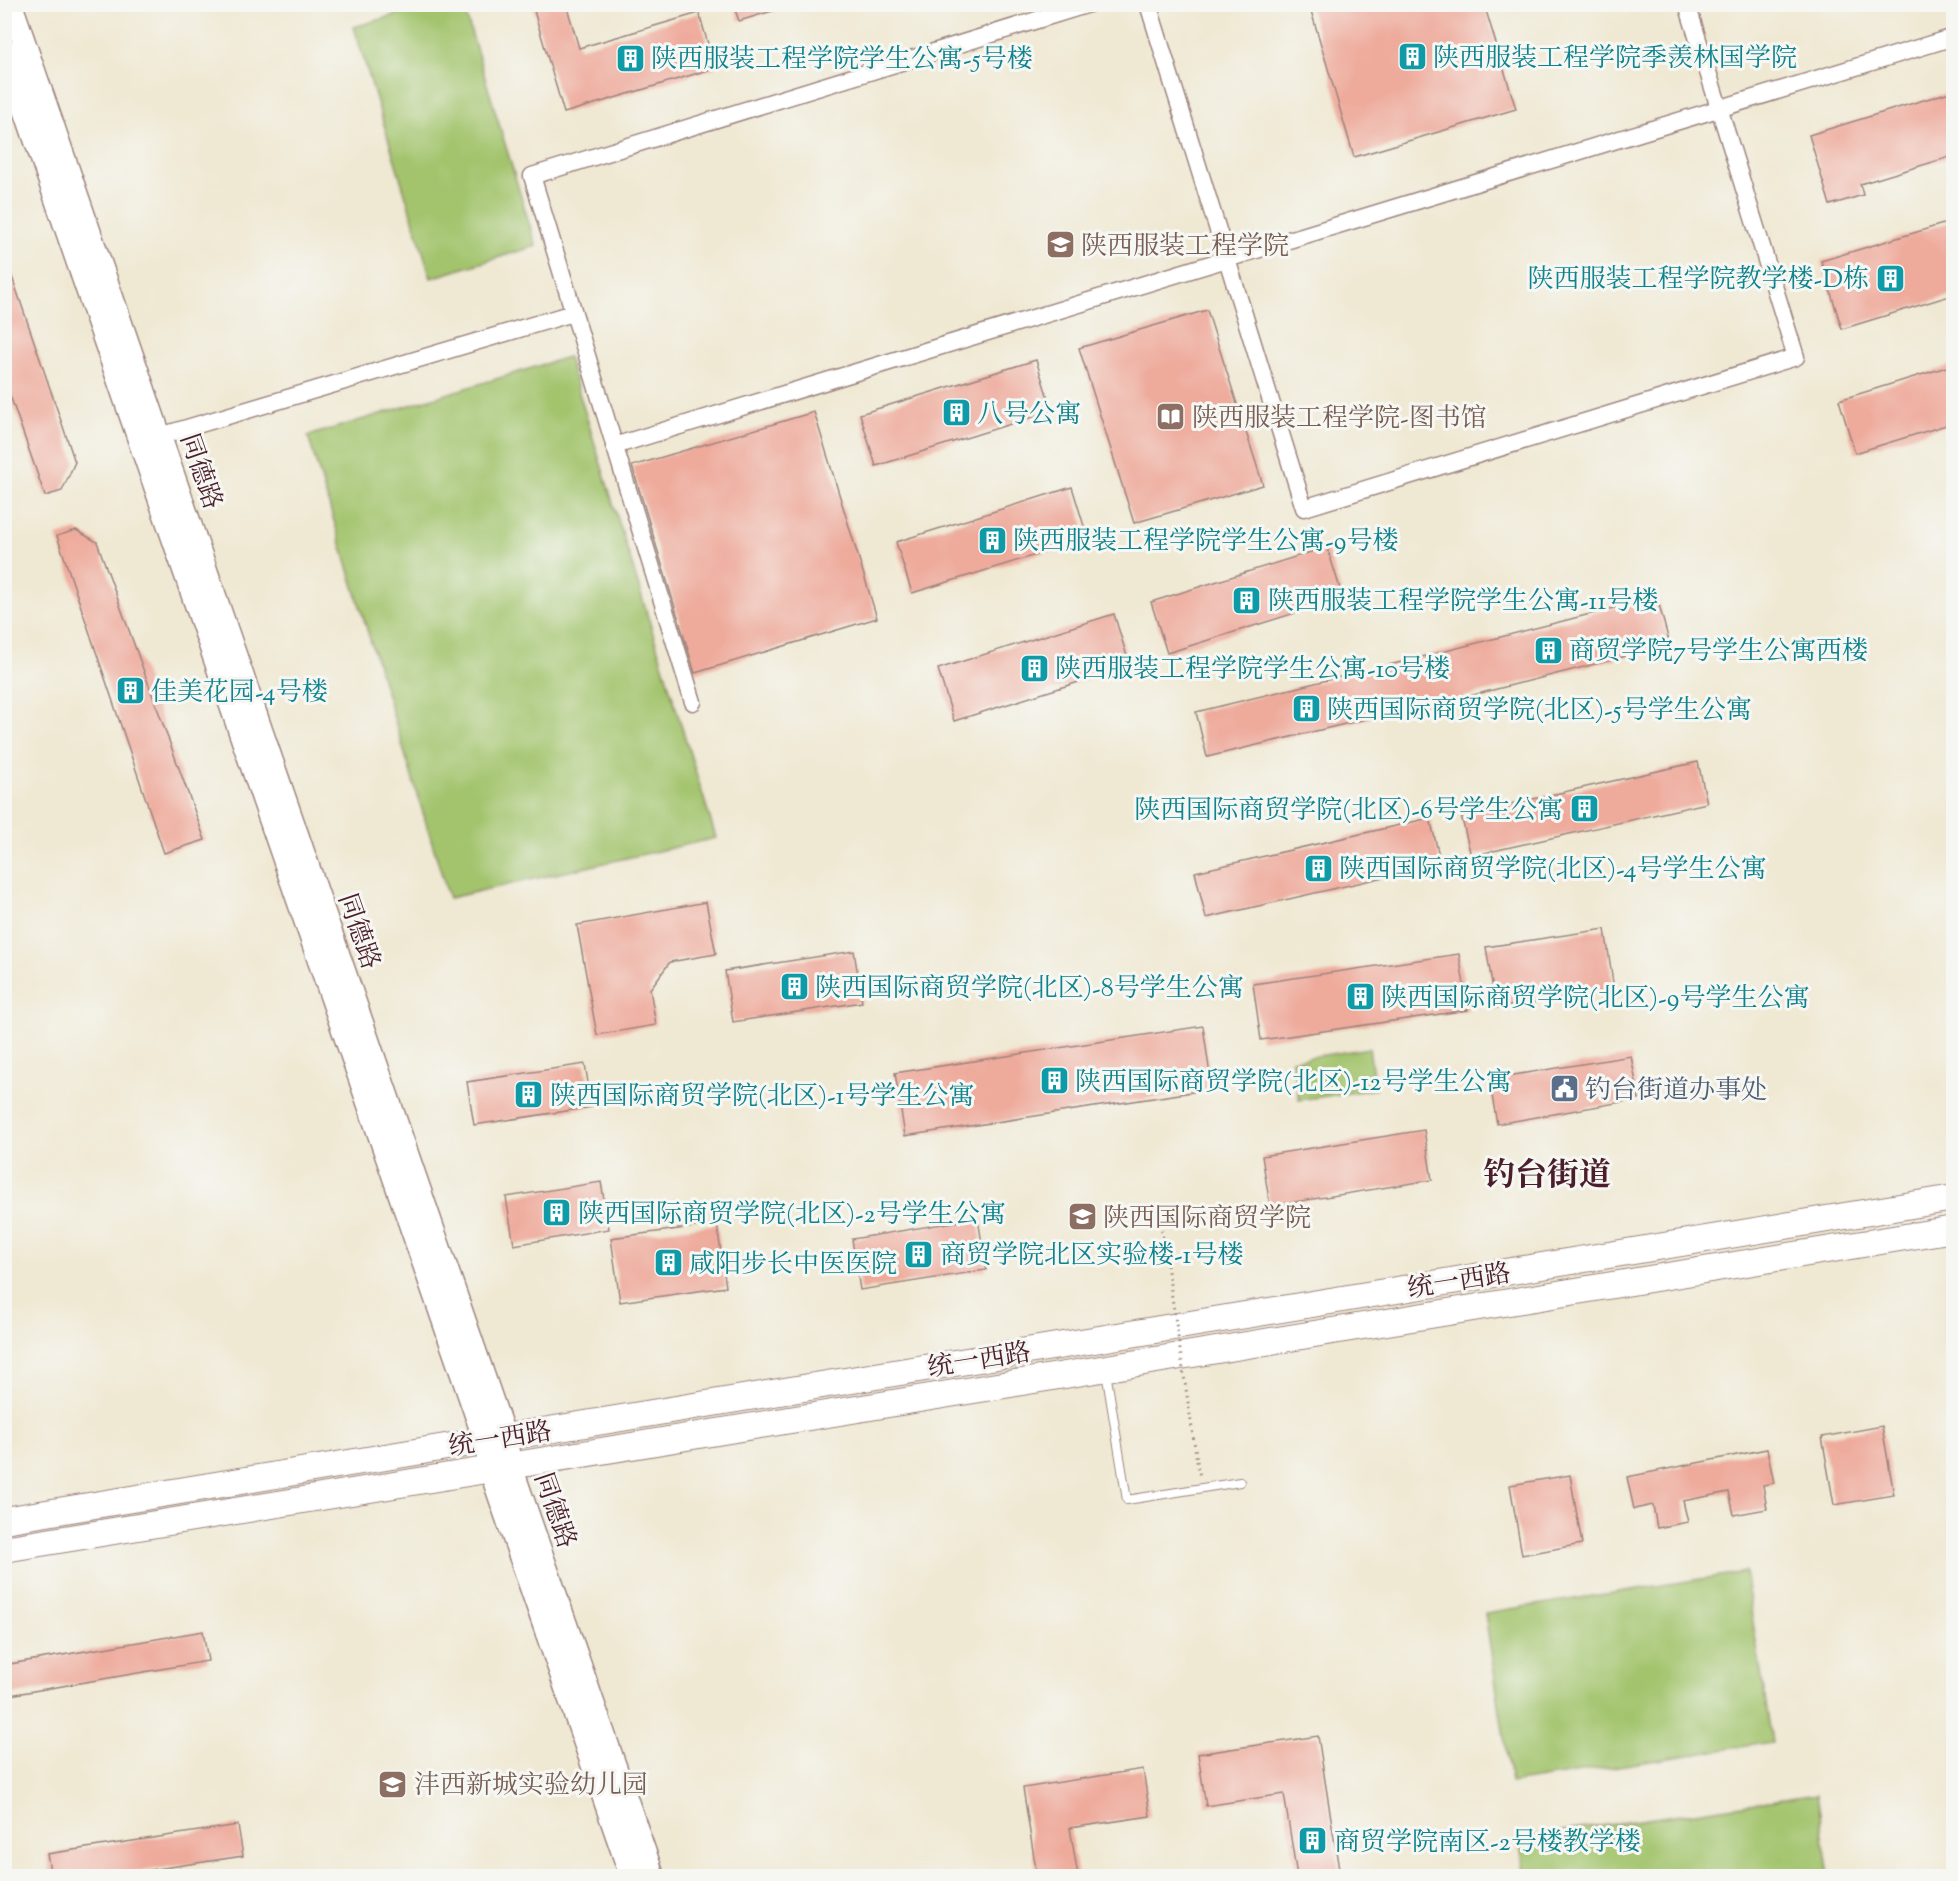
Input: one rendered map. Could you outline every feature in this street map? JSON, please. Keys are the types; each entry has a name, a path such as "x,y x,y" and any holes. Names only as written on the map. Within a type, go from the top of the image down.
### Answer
{"main road":[{"name":"统一西路","path":"4,1520 1953,1198"},
{"name":"统一西路","path":"4,1549 1953,1229"}],"street":[{"name":"同德路","path":"11,4 160,436 495,1439 501,1467 631,1876"},
{"path":"693,702 532,176 1089,4"},
{"path":"1149,4 1304,508 1796,357 1687,4"},
{"path":"614,446 1953,37"},
{"name":"同德路","path":"4,50 495,1439"},
{"path":"160,436 573,313"},
{"name":"同德路","path":"501,1467 653,1876"}],"lane":[{"path":"1105,1368 1126,1500 1240,1482"}],"path":[{"path":"1159,1212 1197,1461"}],"green space":[{"path":"429,5 463,5 536,246 431,278 354,27"},
{"path":"568,357 716,838 449,898 308,436"},
{"path":"1369,1048 1375,1089 1299,1100 1292,1060"},
{"path":"1745,1572 1772,1742 1511,1783 1485,1613"},
{"path":"1817,1794 1829,1876 1525,1876 1519,1838"}],"building":[{"name":"陕西服装工程学院学生公寓-5号楼","path":"532,4 566,4 579,48 699,13 715,68 564,113"},
{"path":"733,4 781,4 782,8 739,21"},
{"name":"陕西服装工程学院季羡林国学院","path":"1309,4 1484,4 1516,109 1354,157"},
{"path":"1953,91 1953,156 1860,184 1863,195 1830,205 1809,135"},
{"name":"陕西服装工程学院教学楼-D栋","path":"1953,221 1953,295 1842,329 1821,261"},
{"path":"4,262 7,262 75,462 62,491 45,496 4,378"},
{"name":"陕西服装工程学院-图书馆","path":"1207,310 1263,485 1134,523 1079,348"},
{"name":"八号公寓","path":"1036,360 1052,411 876,466 860,414"},
{"path":"1953,365 1953,423 1855,453 1839,400"},
{"path":"814,412 877,618 695,673 632,466"},
{"name":"陕西服装工程学院学生公寓-9号楼","path":"1072,487 1088,539 912,593 896,542"},
{"name":"佳美花园-4号楼","path":"76,530 97,542 205,840 164,853 57,536"},
{"name":"陕西服装工程学院学生公寓-11号楼","path":"1327,547 1343,598 1167,653 1151,602"},
{"path":"1657,597 1670,645 1438,704 1437,702 1207,757 1196,712"},
{"name":"陕西服装工程学院学生公寓-10号楼","path":"1114,614 1130,666 954,721 938,669"},
{"name":"陕西国际商贸学院(北区)-6号学生公寓","path":"1698,762 1707,803 1471,856 1461,815"},
{"name":"陕西国际商贸学院(北区)-4号学生公寓","path":"1430,818 1441,864 1206,918 1195,872"},
{"path":"706,902 716,954 670,962 650,989 656,1025 597,1035 577,925"},
{"path":"1605,929 1614,990 1496,1008 1486,947"},
{"name":"陕西国际商贸学院(北区)-8号学生公寓","path":"854,951 862,1002 733,1022 725,971"},
{"name":"陕西国际商贸学院(北区)-9号学生公寓","path":"1459,954 1468,1010 1261,1040 1253,984"},
{"name":"陕西国际商贸学院(北区)-12号学生公寓","path":"1203,1026 1212,1089 905,1136 895,1073"},
{"name":"钓台街道办事处","path":"1631,1056 1639,1099 1497,1124 1489,1079"},
{"name":"陕西国际商贸学院(北区)-1号学生公寓","path":"585,1064 592,1107 474,1125 467,1082"},
{"path":"1424,1130 1432,1180 1270,1206 1262,1156"},
{"name":"陕西国际商贸学院(北区)-2号学生公寓","path":"601,1182 609,1229 514,1245 506,1197"},
{"name":"商贸学院北区实验楼-1号楼","path":"978,1218 986,1270 860,1290 852,1239"},
{"name":"咸阳步长中医医院","path":"717,1224 726,1287 620,1302 611,1238"},
{"path":"1882,1426 1894,1495 1834,1505 1822,1437"},
{"path":"1767,1449 1774,1483 1763,1485 1767,1509 1734,1515 1729,1492 1683,1501 1688,1522 1657,1528 1653,1505 1634,1509 1627,1477"},
{"path":"1570,1475 1582,1544 1522,1555 1510,1485"},
{"path":"203,1631 208,1661 4,1696 4,1665"},
{"name":"商贸学院南区-2号楼教学楼","path":"1318,1736 1340,1876 1297,1876 1284,1794 1206,1806 1198,1754"},
{"path":"1143,1769 1150,1816 1070,1828 1078,1876 1037,1876 1023,1788"},
{"path":"238,1825 243,1856 110,1876 51,1876 47,1854"}],"place":[{"name":"陕西服装工程学院季羡林国学院","path":"1412,57"},
{"name":"陕西服装工程学院学生公寓-5号楼","path":"630,58"},
{"name":"陕西服装工程学院","path":"1060,245"},
{"name":"陕西服装工程学院教学楼-D栋","path":"1890,278"},
{"name":"八号公寓","path":"956,413"},
{"name":"陕西服装工程学院-图书馆","path":"1171,417"},
{"name":"陕西服装工程学院学生公寓-9号楼","path":"992,540"},
{"name":"陕西服装工程学院学生公寓-11号楼","path":"1247,600"},
{"name":"商贸学院7号学生公寓西楼","path":"1548,650"},
{"name":"陕西服装工程学院学生公寓-10号楼","path":"1034,668"},
{"name":"佳美花园-4号楼","path":"130,691"},
{"name":"陕西国际商贸学院(北区)-5号学生公寓","path":"1306,709"},
{"name":"陕西国际商贸学院(北区)-6号学生公寓","path":"1584,809"},
{"name":"陕西国际商贸学院(北区)-4号学生公寓","path":"1318,868"},
{"name":"陕西国际商贸学院(北区)-8号学生公寓","path":"794,987"},
{"name":"陕西国际商贸学院(北区)-9号学生公寓","path":"1360,997"},
{"name":"陕西国际商贸学院(北区)-12号学生公寓","path":"1054,1081"},
{"name":"钓台街道办事处","path":"1564,1089"},
{"name":"陕西国际商贸学院(北区)-1号学生公寓","path":"529,1095"},
{"name":"陕西国际商贸学院(北区)-2号学生公寓","path":"557,1213"},
{"name":"陕西国际商贸学院","path":"1082,1217"},
{"name":"商贸学院北区实验楼-1号楼","path":"919,1254"},
{"name":"咸阳步长中医医院","path":"668,1263"},
{"name":"沣西新城实验幼儿园","path":"393,1784"},
{"name":"商贸学院南区-2号楼教学楼","path":"1313,1841"}],"district":[{"name":"钓台街道","path":"1547,1174"}]}
